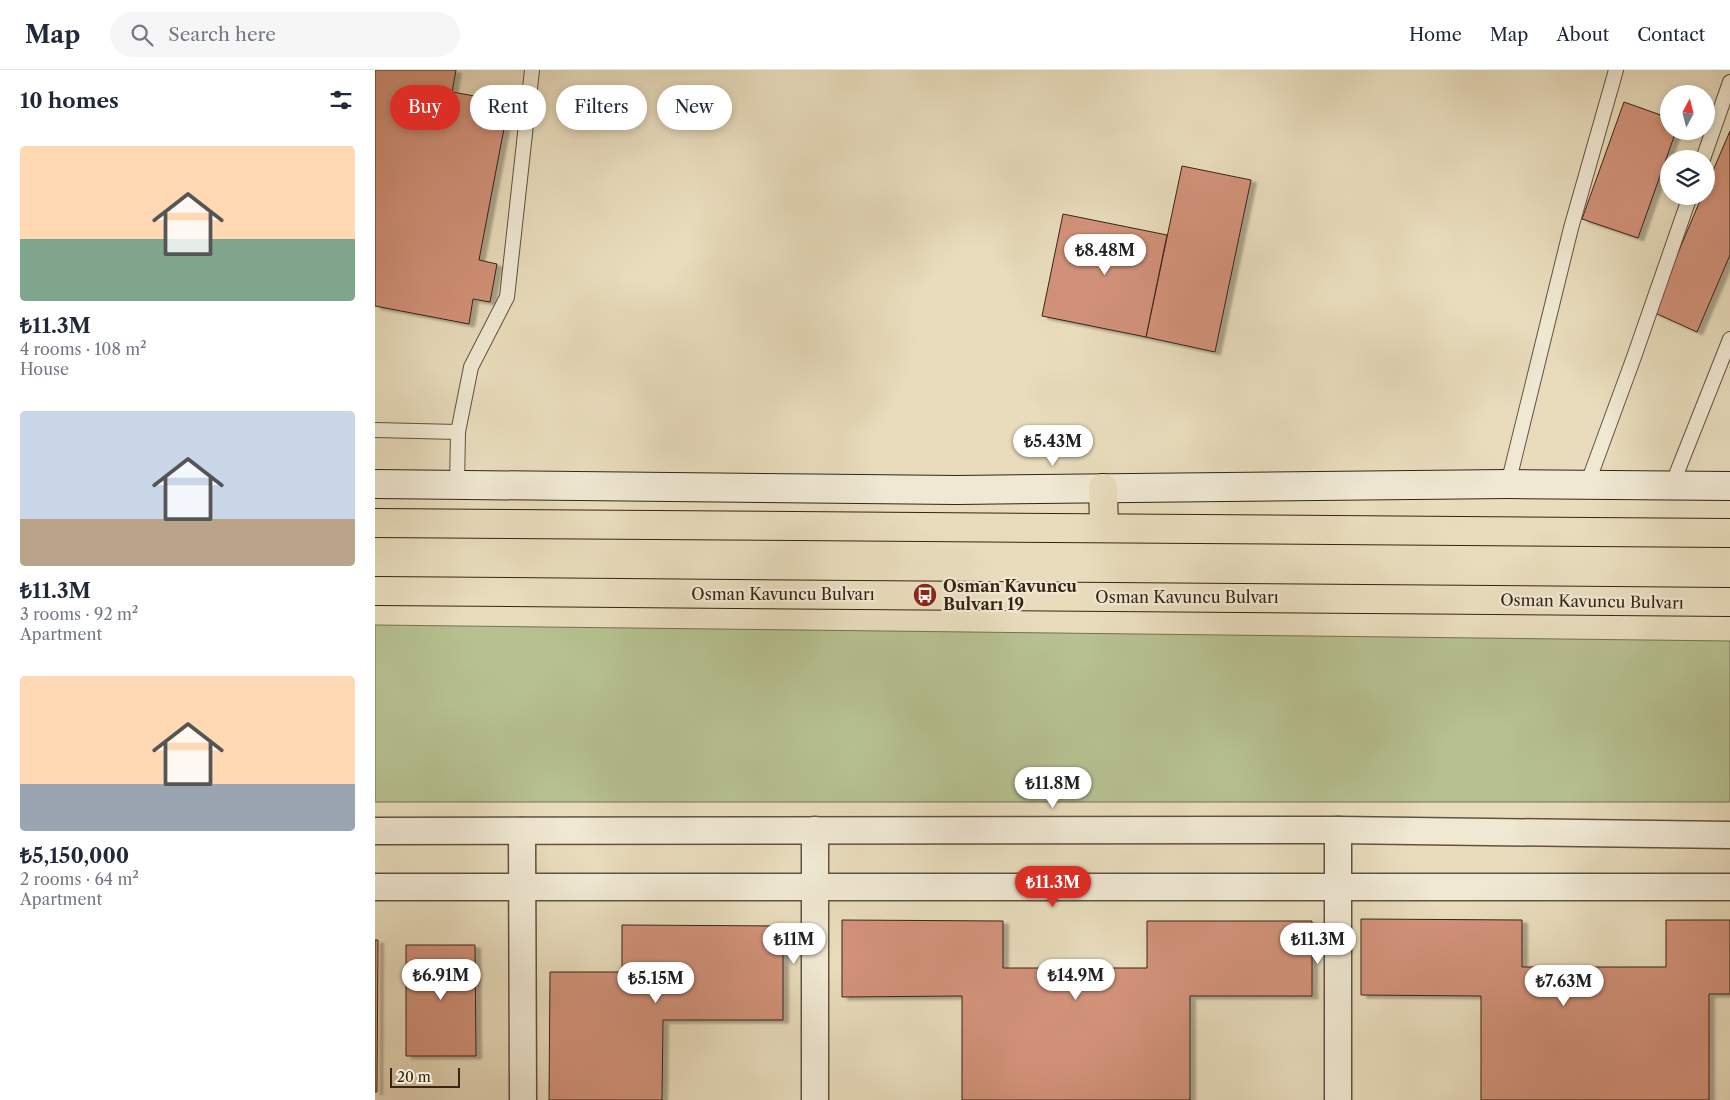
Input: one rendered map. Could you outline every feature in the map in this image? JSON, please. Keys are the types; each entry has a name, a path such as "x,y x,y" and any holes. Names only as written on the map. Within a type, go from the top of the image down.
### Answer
{"highway":[{"path":"1103,488 1104,528"},
{"path":"375,523 1730,533"},
{"name":"Osman Kavuncu Bulvarı","path":"375,591 1730,602"}],"street":[{"path":"375,484 947,490 1508,484 1730,486"},
{"path":"375,830 1338,830 1730,835"},
{"path":"815,830 815,1100"},
{"path":"1338,830 1338,1100"},
{"path":"522,831 523,1100"},
{"path":"375,888 1730,887"}],"lane":[{"path":"457,485 458,432 471,367 507,297 532,70"},
{"path":"1508,484 1571,228 1616,70"},
{"path":"1706,150 1730,82"},
{"path":"1587,485 1687,205"},
{"path":"1671,485 1730,339"},
{"path":"375,430 458,432"}],"green space":[{"path":"375,625 1730,641 1730,802 375,802"}],"building":[{"path":"375,70 456,70 453,85 390,85 390,130 460,130 460,93 470,95 470,130 504,130 479,260 497,264 490,302 473,299 469,324 375,306"},
{"path":"1624,102 1660,115 1660,140 1673,140 1669,150 1660,150 1660,176 1638,238 1582,219"},
{"path":"1730,131 1730,255 1697,332 1653,312 1698,205 1715,205 1715,166"},
{"path":"1182,166 1251,180 1215,352 1146,337"},
{"path":"1063,214 1167,235 1146,337 1042,316"},
{"path":"1361,919 1522,920 1522,967 1666,967 1666,920 1730,920 1730,994 1709,994 1709,1100 1481,1100 1481,996 1361,995"},
{"path":"842,920 1003,921 1003,968 1147,968 1147,921 1312,921 1312,996 1190,996 1190,1100 962,1100 962,996 842,997"},
{"path":"622,925 783,926 783,1020 663,1020 662,1100 549,1100 550,972 622,972"},
{"path":"375,940 378,940 377,1092 375,1092"},
{"path":"406,945 475,945 476,1056 406,1056"}],"place":[{"name":"Osman Kavuncu Bulvarı 19","path":"925,595"}]}
